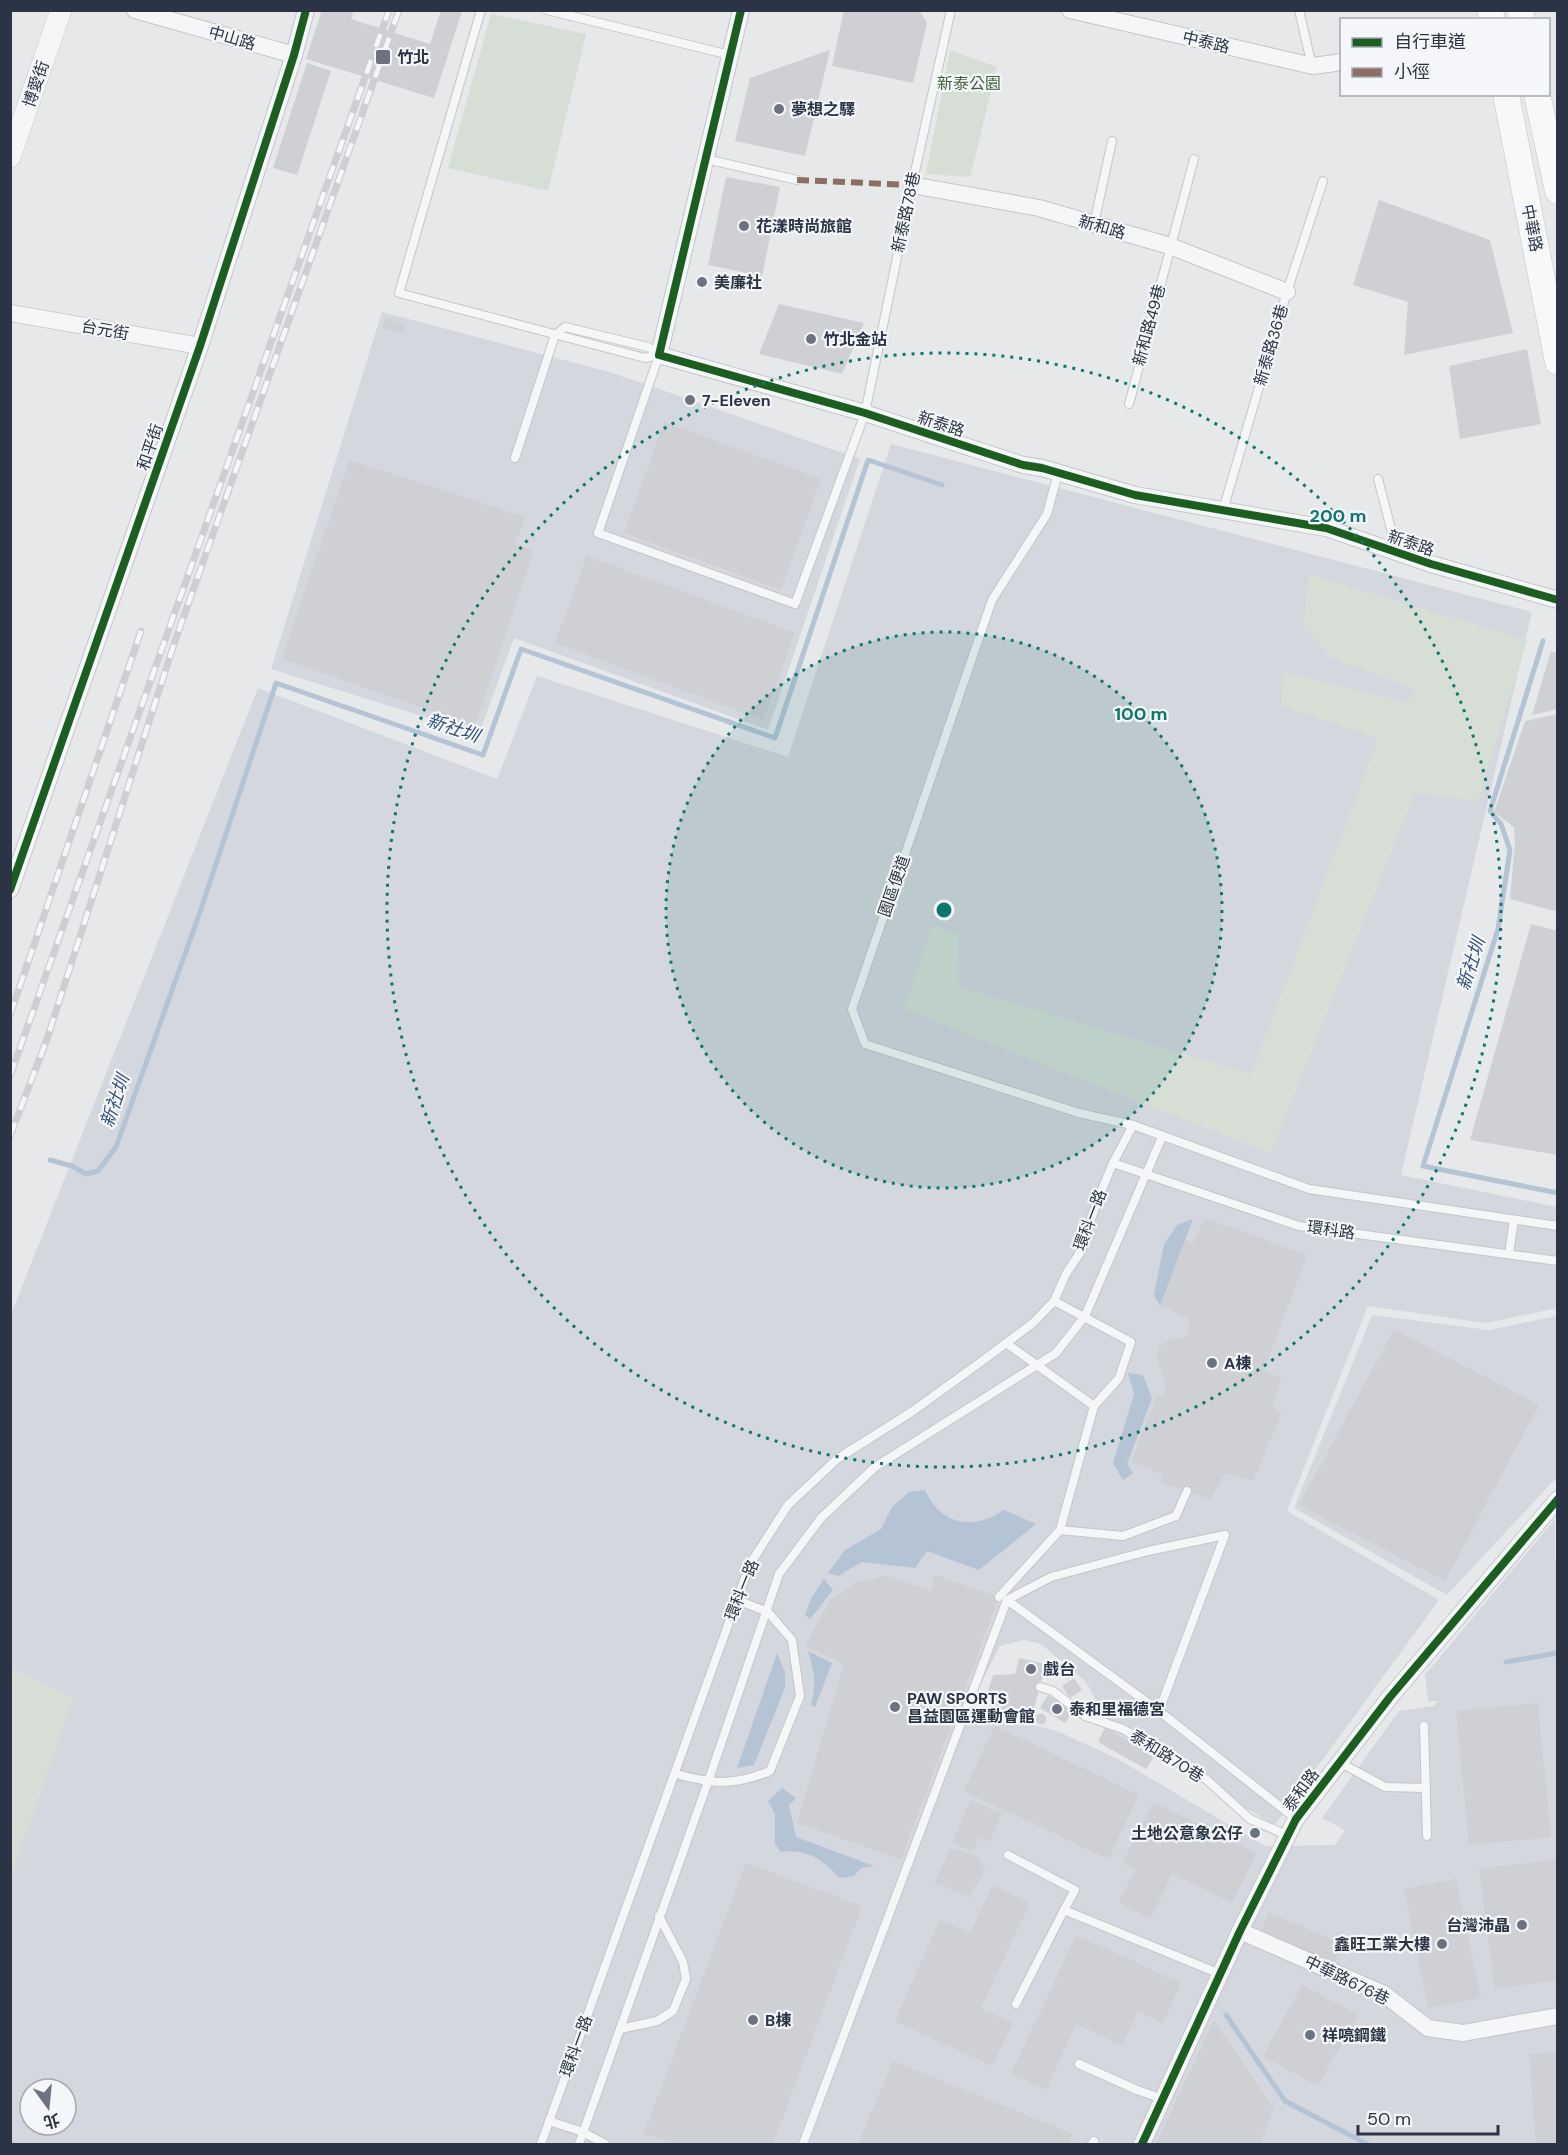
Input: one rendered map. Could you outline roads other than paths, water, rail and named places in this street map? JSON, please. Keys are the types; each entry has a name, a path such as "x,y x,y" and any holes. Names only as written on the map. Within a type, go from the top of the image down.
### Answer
{"main road":[{"name":"中華路","path":"1506,96 1557,362"},
{"name":"中華路","path":"1537,96 1557,191"}],"street":[{"name":"博愛街","path":"10,157 61,10"},
{"name":"中山路","path":"135,10 294,55"},
{"name":"和平街","path":"10,890 200,346 294,55 306,10"},
{"path":"659,356 741,10"},
{"name":"中泰路","path":"1077,11 1312,66 1340,62"},
{"name":"新和路","path":"912,185 1039,208 1170,246 1287,292"},
{"name":"台元街","path":"10,313 200,346"},
{"name":"新泰路","path":"659,356 865,413 1023,465 1058,472 1135,495 1326,528 1557,600"},
{"name":"泰和路","path":"1142,2145 1240,1931 1296,1819 1390,1697 1557,1499"},
{"name":"中華路676巷","path":"1240,1931 1384,1994 1428,2028 1463,2033 1557,2016"}],"lane":[{"name":"新泰路","path":"481,10 399,293 645,358 659,356"},
{"path":"547,10 730,55"},
{"name":"新泰路78巷","path":"659,356 598,533 795,604 865,413 951,10"},
{"path":"1299,10 1312,66"},
{"path":"1094,224 1112,141"},
{"path":"706,159 797,180"},
{"name":"新和路49巷","path":"1129,404 1194,159"},
{"name":"新泰路36巷","path":"1223,510 1287,292 1323,181"},
{"path":"515,458 555,335"},
{"name":"園區便道","path":"1058,472 1047,514 992,600 852,1010 866,1044 1079,1113 1133,1125"},
{"path":"1378,479 1397,552"},
{"path":"1133,1125 1309,1189 1557,1226"},
{"name":"環科一路","path":"541,2145 750,1564 788,1505 837,1459 913,1411 1033,1323 1054,1301 1066,1274 1081,1251 1096,1204 1113,1163 1133,1125"},
{"name":"環科一路","path":"579,2145 768,1612 779,1574 821,1518 875,1467 1056,1353 1085,1316 1144,1174 1162,1137"},
{"name":"環科路","path":"1113,1163 1299,1226 1557,1262"},
{"path":"1509,1254 1514,1220"},
{"path":"803,2145 1003,1598 1060,1530 1094,1406 1119,1378 1131,1342 1054,1301"},
{"path":"1006,1343 1094,1406"},
{"path":"1060,1530 1123,1536 1176,1516 1187,1491"},
{"path":"1003,1598 1051,1577 1148,1551 1225,1535 1159,1711"},
{"path":"1003,1598 1159,1711 1296,1819"},
{"path":"676,1774 708,1782 737,1782 771,1771 800,1696 792,1640 768,1612 737,1600"},
{"name":"泰和路70巷","path":"1040,1687 1053,1691 1085,1716 1123,1729 1207,1780 1250,1819 1287,1835"},
{"path":"1424,1726 1427,1836"},
{"path":"1339,1761 1385,1786 1426,1788"},
{"path":"1008,1855 1075,1890 1016,2004"},
{"path":"1064,1910 1220,1974"},
{"path":"620,2029 657,2021 673,2011 686,1978 683,1962 659,1916"},
{"path":"1079,2064 1163,2099"},
{"path":"549,2121 583,2132 605,2145"}],"water":[{"path":"1193,1219 1160,1306 1154,1295 1164,1244 1177,1225"},
{"path":"1128,1373 1143,1375 1152,1398 1127,1464 1133,1473 1123,1480 1113,1463 1134,1394"},
{"path":"925,1490 939,1511 959,1521 981,1521 1004,1510 1036,1524 979,1570 927,1551 915,1568 862,1562 838,1576 828,1573 845,1550 881,1529 892,1507 909,1492"},
{"path":"824,1579 833,1590 810,1619 805,1615 812,1597"},
{"path":"808,1651 832,1663 815,1707 811,1705 814,1678"},
{"path":"777,1653 785,1672 785,1688 754,1765 737,1768"},
{"path":"782,1788 796,1798 789,1805 796,1837 874,1866 861,1868 854,1876 840,1878 814,1857 799,1852 781,1852 775,1844 775,1814 768,1801"}],"waterway":[{"name":"新社圳","path":"50,1160 72,1166 86,1174 98,1171 116,1147 200,912 276,683 483,755 521,649 775,738 868,460 942,485"},
{"name":"新社圳","path":"1543,641 1490,811 1501,824 1510,850 1498,929 1423,1166 1558,1193"},
{"path":"1506,1662 1558,1653"},
{"path":"1053,1665 1068,1676"},
{"path":"1226,2015 1285,2101 1367,2144"}],"railway":[{"path":"10,1076 389,10"},
{"path":"10,1136 46,1042 174,644 399,10"},
{"path":"10,1015 141,631"}],"place":[{"name":"竹北","path":"383,57"},
{"name":"夢想之驛","path":"779,109"},
{"name":"花漾時尚旅館","path":"744,226"},
{"name":"美廉社","path":"702,282"},
{"name":"竹北金站","path":"811,339"},
{"name":"7-Eleven","path":"690,400"},
{"name":"A棟","path":"1212,1363"},
{"name":"戲台","path":"1031,1669"},
{"name":"PAW SPORTS 昌益園區運動會館","path":"895,1707"},
{"name":"泰和里福德宮","path":"1057,1709"},
{"name":"土地公意象公仔","path":"1255,1833"},
{"name":"台灣沛晶","path":"1522,1925"},
{"name":"鑫旺工業大樓","path":"1442,1944"},
{"name":"B棟","path":"753,2020"},
{"name":"祥喨鋼鐵","path":"1310,2035"}],"park label":[{"name":"新泰公園","path":"969,83"}]}
